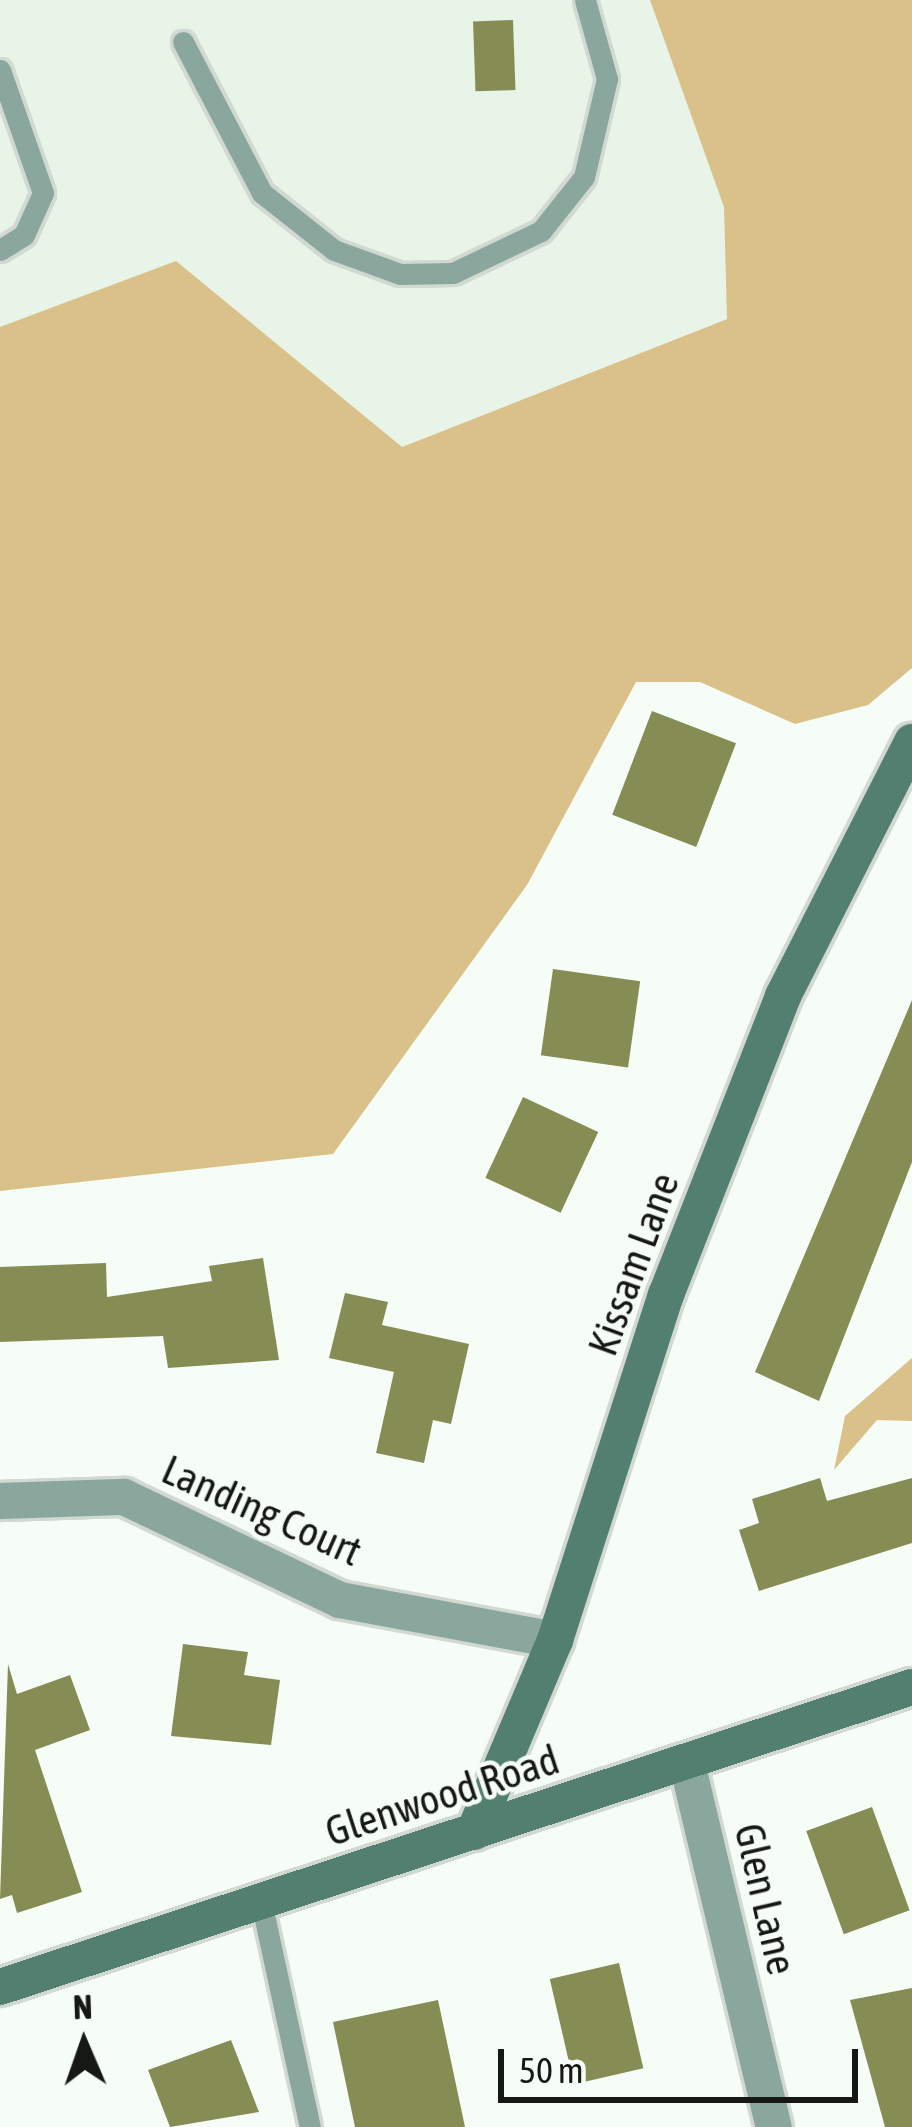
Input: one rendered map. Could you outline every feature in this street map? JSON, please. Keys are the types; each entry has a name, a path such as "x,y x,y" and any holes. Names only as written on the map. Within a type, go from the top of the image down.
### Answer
{"street":[{"name":"Kissam Lane","path":"473,1832 555,1640 666,1295 783,996 912,742"},
{"name":"Landing Court","path":"1,1501 124,1497 340,1600 555,1640"},
{"name":"Glenwood Road","path":"0,1987 912,1688"},
{"name":"Glen Lane","path":"687,1763 774,2127"}],"lane":[{"path":"183,42 262,193 334,250 400,274 453,273 541,231 584,176 607,79 585,0"},
{"path":"0,70 43,193 24,235 0,250"},
{"path":"261,1901 310,2127"}],"shaded area":[{"path":"0,0 845,0 728,318 402,447 0,481"},
{"path":"650,0 912,0 912,668 868,705 795,724 700,682 636,682 527,885 333,1154 0,1191 0,327 176,261 402,447 727,319 724,207"},
{"path":"912,1358 912,1421 877,1420 834,1470 845,1416"}],"building":[{"path":"513,20 515,90 475,91 473,21"},
{"path":"652,711 736,743 696,847 612,815"},
{"path":"553,969 640,981 628,1067 541,1055"},
{"path":"912,1000 912,1162 819,1401 755,1372"},
{"path":"523,1097 598,1132 561,1213 485,1178"},
{"path":"263,1258 279,1360 168,1368 163,1336 0,1342 0,1267 106,1263 107,1297 212,1281 209,1266"},
{"path":"345,1293 388,1302 382,1325 469,1344 451,1424 433,1420 424,1463 376,1453 394,1372 329,1358"},
{"path":"820,1478 827,1501 912,1478 912,1543 759,1591 739,1530 759,1523 752,1499"},
{"path":"183,1644 248,1652 244,1675 280,1680 271,1745 171,1736"},
{"path":"8,1664 17,1694 70,1675 90,1730 35,1750 82,1892 17,1913 12,1895 0,1899"},
{"path":"872,1807 910,1910 844,1934 806,1831"},
{"path":"619,1963 643,2068 574,2084 550,1979"},
{"path":"912,1988 912,2127 885,2127 850,2000"},
{"path":"438,2000 465,2127 355,2127 333,2022"},
{"path":"231,2040 259,2112 170,2127 148,2070"}]}
